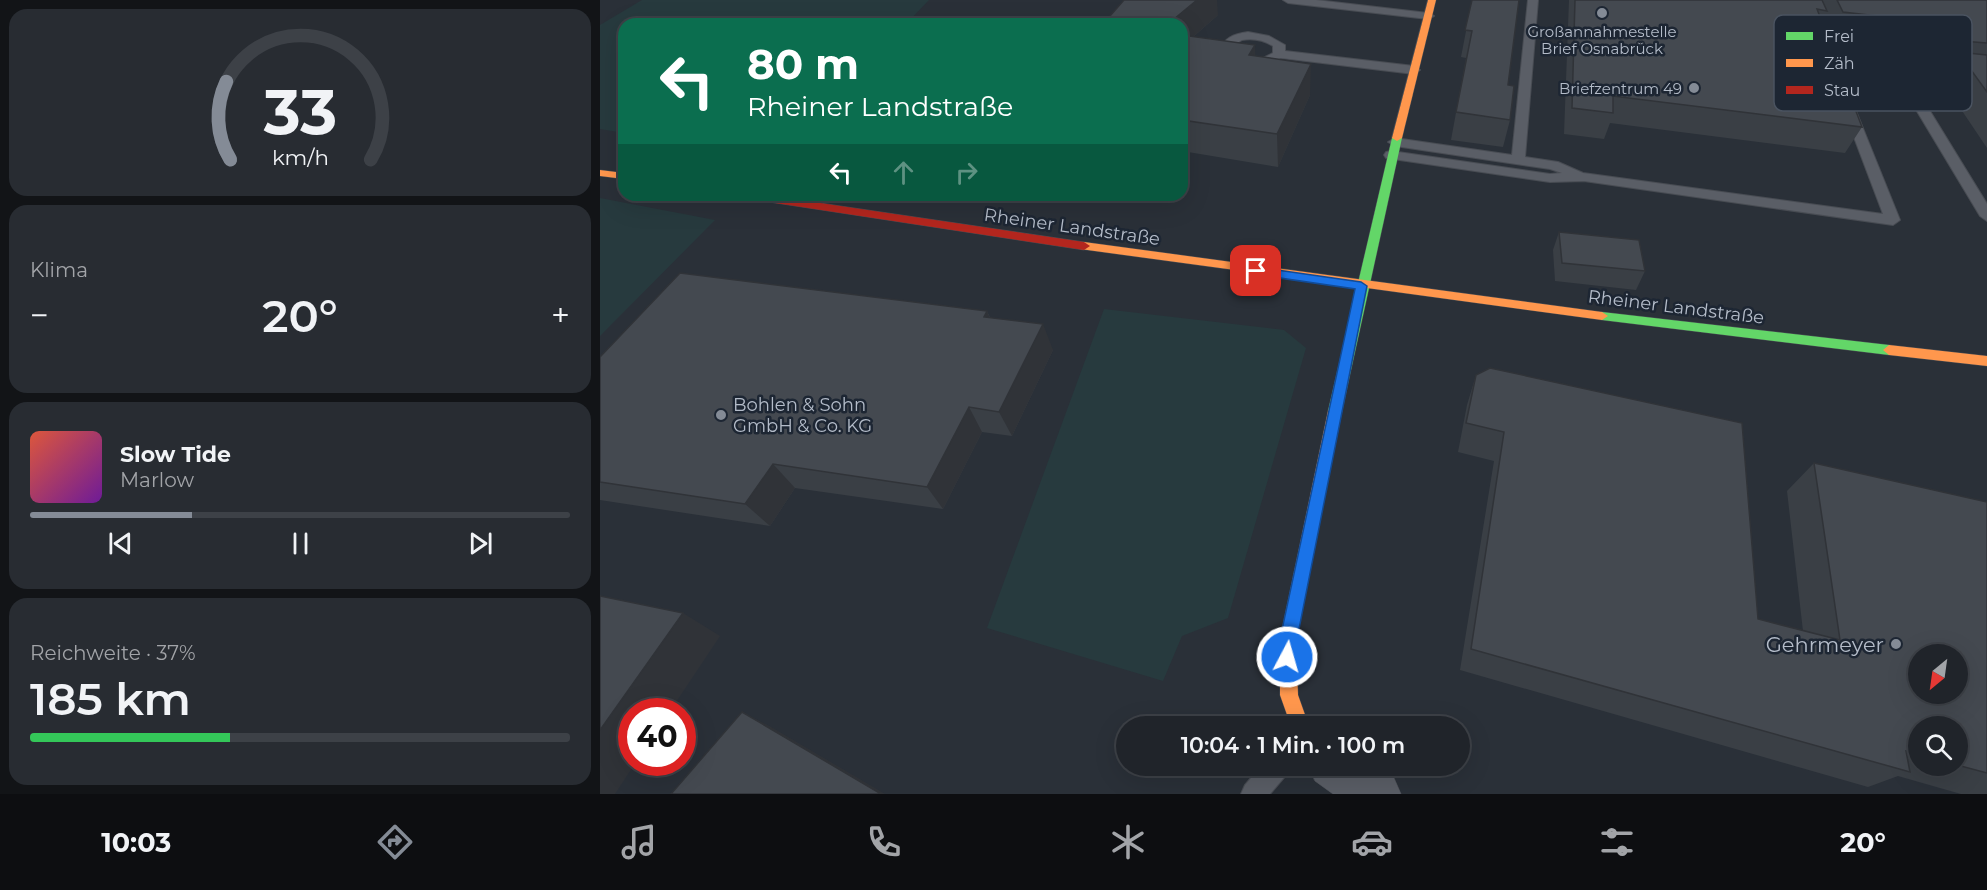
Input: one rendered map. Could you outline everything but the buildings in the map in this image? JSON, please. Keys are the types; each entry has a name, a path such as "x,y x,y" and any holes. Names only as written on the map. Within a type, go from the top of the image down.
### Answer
{"street":[{"path":"1294,716 1286,675 1288,639 1361,286 1393,148 1432,0"},
{"path":"600,173 618,175"},
{"name":"Rheiner Landstraße","path":"781,201 1361,286 1987,361"},
{"path":"1347,776 1368,791 1378,794"}],"lane":[{"path":"1288,0 1428,16"},
{"path":"1518,160 1533,0"},
{"path":"1279,54 1414,70"},
{"path":"1972,75 1987,76"},
{"path":"1393,148 1550,178 1584,177 1893,220 1851,111"},
{"path":"1923,111 1987,216"},
{"path":"1393,148 1553,165 1584,177"},
{"path":"1254,794 1269,776"}],"green space":[{"path":"642,0 929,0 912,18 618,18 618,132 600,129 600,25"},
{"path":"600,198 715,220 600,336"},
{"path":"1104,309 1284,330 1306,348 1228,618 1182,636 1163,681 987,628"}],"traffic: fast":[{"path":"1335,411 1397,138"},
{"path":"1602,316 1889,350"}],"traffic: slow":[{"path":"1397,138 1432,0"},
{"path":"600,173 618,175"},
{"path":"1084,246 1602,316"},
{"path":"1889,350 1987,361"},
{"path":"1296,716 1289,695 1288,639 1335,411"}],"traffic: jam":[{"path":"783,201 1084,246"}],"place":[{"name":"Großannahmestelle Brief Osnabrück","path":"1602,13"},
{"name":"Briefzentrum 49","path":"1694,88"},
{"name":"Bohlen & Sohn GmbH & Co. KG","path":"721,415"},
{"name":"Gehrmeyer","path":"1896,644"}],"route":[{"path":"1256,271 1361,286 1288,639 1287,657"}]}
